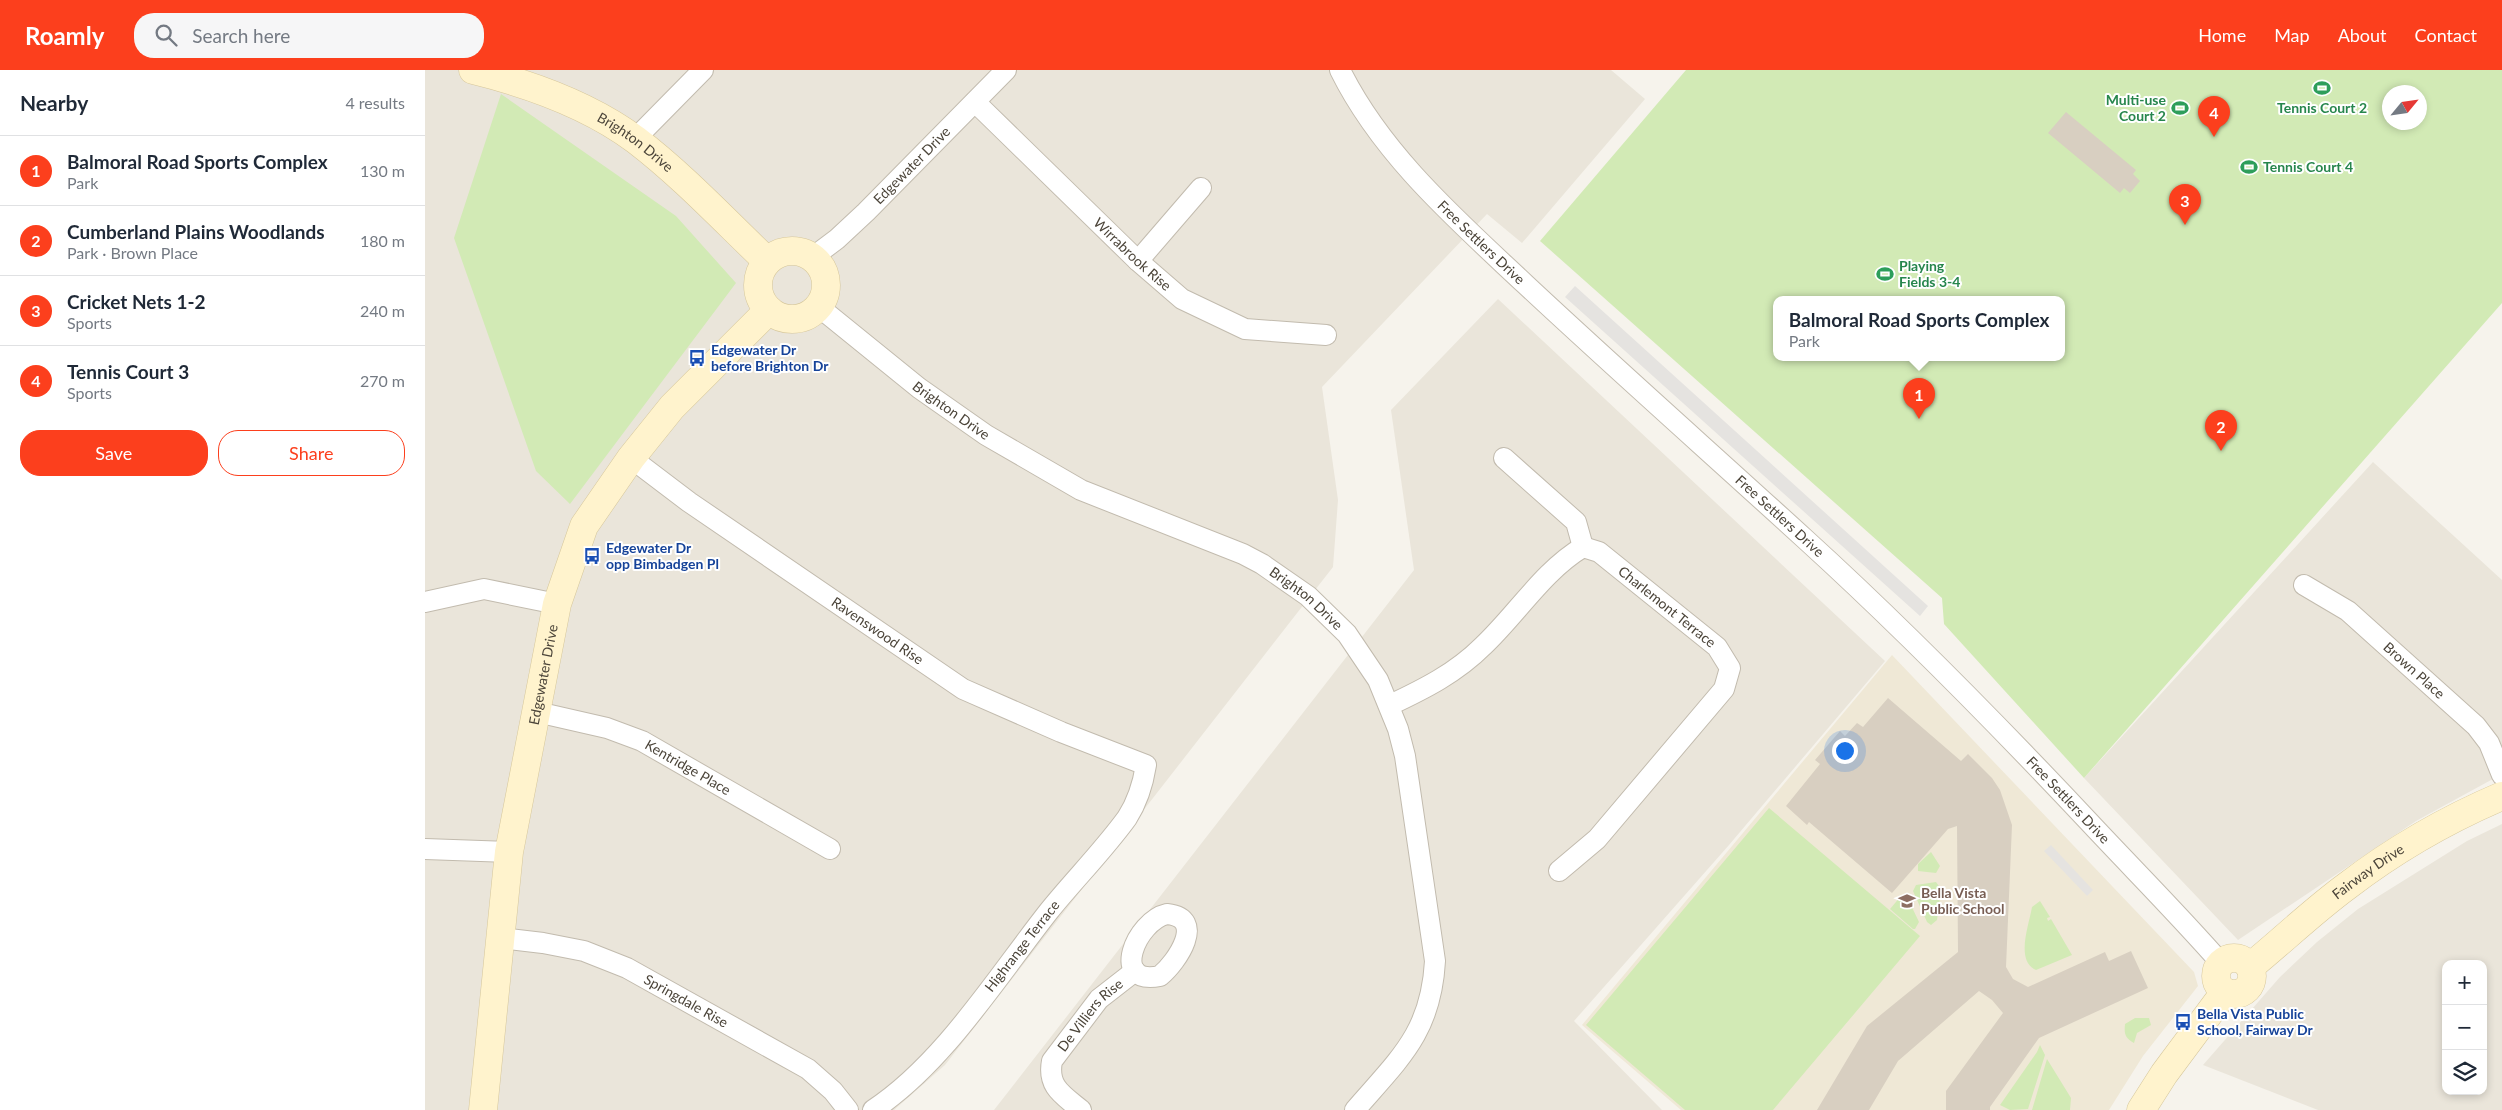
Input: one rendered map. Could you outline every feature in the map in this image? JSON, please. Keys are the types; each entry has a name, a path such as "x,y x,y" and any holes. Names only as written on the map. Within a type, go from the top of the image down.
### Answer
{"street":[{"name":"Brighton Drive","path":"473,70 536,88 573,104 635,139 670,169 767,261"},
{"path":"635,139 703,70"},
{"name":"Edgewater Drive","path":"813,257 837,239 866,212 1006,70"},
{"name":"Free Settlers Drive","path":"1340,70 1351,92 1386,141 1413,174 1449,211 1611,364 1897,623 2023,752 2221,963"},
{"name":"Wirrabrook Rise","path":"975,102 1138,261 1182,299 1245,329 1326,335"},
{"path":"1138,261 1201,188"},
{"path":"784,251 799,251 813,257 825,272 827,281 824,299 819,307 804,318 795,319 785,319 769,310 762,302 758,281 767,261 784,251"},
{"name":"Brighton Drive","path":"819,307 919,388 986,434 1073,485 1243,554 1285,578 1308,596 1347,634 1378,680 1390,705 1405,756 1435,961 1433,988 1427,1014 1415,1036 1355,1110"},
{"name":"Edgewater Drive","path":"483,1110 509,852 557,604 584,526 631,458 672,407 769,310"},
{"name":"Ravenswood Rise","path":"631,458 689,502 963,689 1061,732 1147,765"},
{"path":"1390,705 1433,685 1460,666 1483,646 1563,559 1583,547 1576,522 1504,458"},
{"name":"Charlemont Terrace","path":"1559,871 1597,840 1724,689 1730,668 1717,647 1599,552 1583,547"},
{"name":"Brown Place","path":"2304,585 2348,612 2476,726 2489,743 2502,775"},
{"path":"425,602 484,589 557,604"},
{"name":"Kentridge Place","path":"537,712 607,728 642,741 830,849"},
{"name":"Highrange Terrace","path":"873,1110 891,1098 941,1049 1050,910 1127,817 1142,791 1147,765"},
{"name":"Fairway Drive","path":"2250,967 2347,885 2379,863 2417,839 2502,796"},
{"path":"425,849 509,852"},
{"name":"Springdale Rise","path":"501,938 543,943 584,951 627,968 808,1069 833,1091 848,1110"},
{"path":"2235,957 2247,962 2252,978 2247,989 2237,994 2225,992 2220,988 2215,977 2221,963 2235,957"},
{"name":"De Villiers Rise","path":"1081,1110 1053,1084 1050,1073 1051,1061 1099,999 1135,971"},
{"path":"2141,1110 2225,992"}],"shaded area":[{"path":"425,70 1611,70 1645,99 1522,243 1487,214 1322,387 1338,500 1333,567 945,1065 894,1110 425,1110"},
{"path":"1575,286 1928,606 1920,616 1565,297"},
{"path":"1498,299 1885,661 1729,845 1574,1021 1662,1110 994,1110 1414,570 1391,410"},
{"path":"2373,462 2502,580 2502,774 2416,821 2238,940 2084,778"},
{"name":"Bella Vista Public School","path":"1892,655 2194,972 2198,986 2143,1056 2109,1110 1681,1110 1582,1025"},
{"path":"2502,824 2502,1110 2318,1110 2203,1065 2280,977 2317,942 2358,909 2467,841"},
{"path":"2051,845 2093,890 2087,896 2044,851"}],"green space":[{"path":"1686,70 2502,70 2502,303 2084,778 1944,624 1942,598 1540,241"},
{"path":"501,94 676,216 736,283 570,504 536,471 454,238"},
{"path":"1769,808 1920,936 1773,1110 1685,1110 1586,1025"},
{"path":"1931,852 1940,866 1936,873 1918,871 1918,864"},
{"path":"1936,882 1941,889 1937,920 1931,925 1927,922 1913,891 1916,885"},
{"path":"1901,896 1908,899 1919,922 1915,929 1890,909"},
{"path":"2040,901 2050,917 2047,918 2048,921 2051,919 2072,955 2036,970 2026,959 2025,942 2032,907"},
{"path":"2135,1018 2149,1018 2151,1025 2137,1033 2134,1043 2125,1033 2125,1024"},
{"path":"2040,1045 2045,1055 2028,1109 2010,1110 2000,1105 2037,1052"},
{"path":"2047,1059 2071,1098 2070,1110 2032,1110"}],"building":[{"path":"2066,112 2136,170 2133,174 2140,181 2130,193 2124,188 2120,193 2048,133"},
{"path":"1888,698 1961,761 1968,754 1992,778 2000,790 2012,825 2006,967 2013,979 2028,987 2105,952 2109,961 2131,951 2148,988 2039,1038 1990,1107 1990,1110 1946,1110 1946,1091 2003,1013 1992,1000 1979,991 1898,1061 1869,1110 1817,1110 1867,1026 1958,952 1957,826 1948,829 1892,893 1809,822 1807,825 1786,806 1820,764 1815,760 1840,731 1845,736 1857,723 1863,727"}],"place":[{"name":"Tennis Court 2","path":"2322,88"},
{"name":"Multi-use Court 2","path":"2180,108"},
{"name":"Tennis Court 3","path":"2214,137"},
{"name":"Tennis Court 4","path":"2249,167"},
{"name":"Cricket Nets 1-2","path":"2185,225"},
{"name":"Playing Fields 3-4","path":"1885,274"},
{"name":"Edgewater Dr before Brighton Dr","path":"697,358"},
{"name":"Balmoral Road Sports Complex","path":"1919,419"},
{"name":"Cumberland Plains Woodlands","path":"2221,451"},
{"name":"Edgewater Dr opp Bimbadgen Pl","path":"592,556"},
{"name":"Bella Vista Public School","path":"1907,901"},
{"name":"Bella Vista Public School, Fairway Dr","path":"2183,1022"}]}
